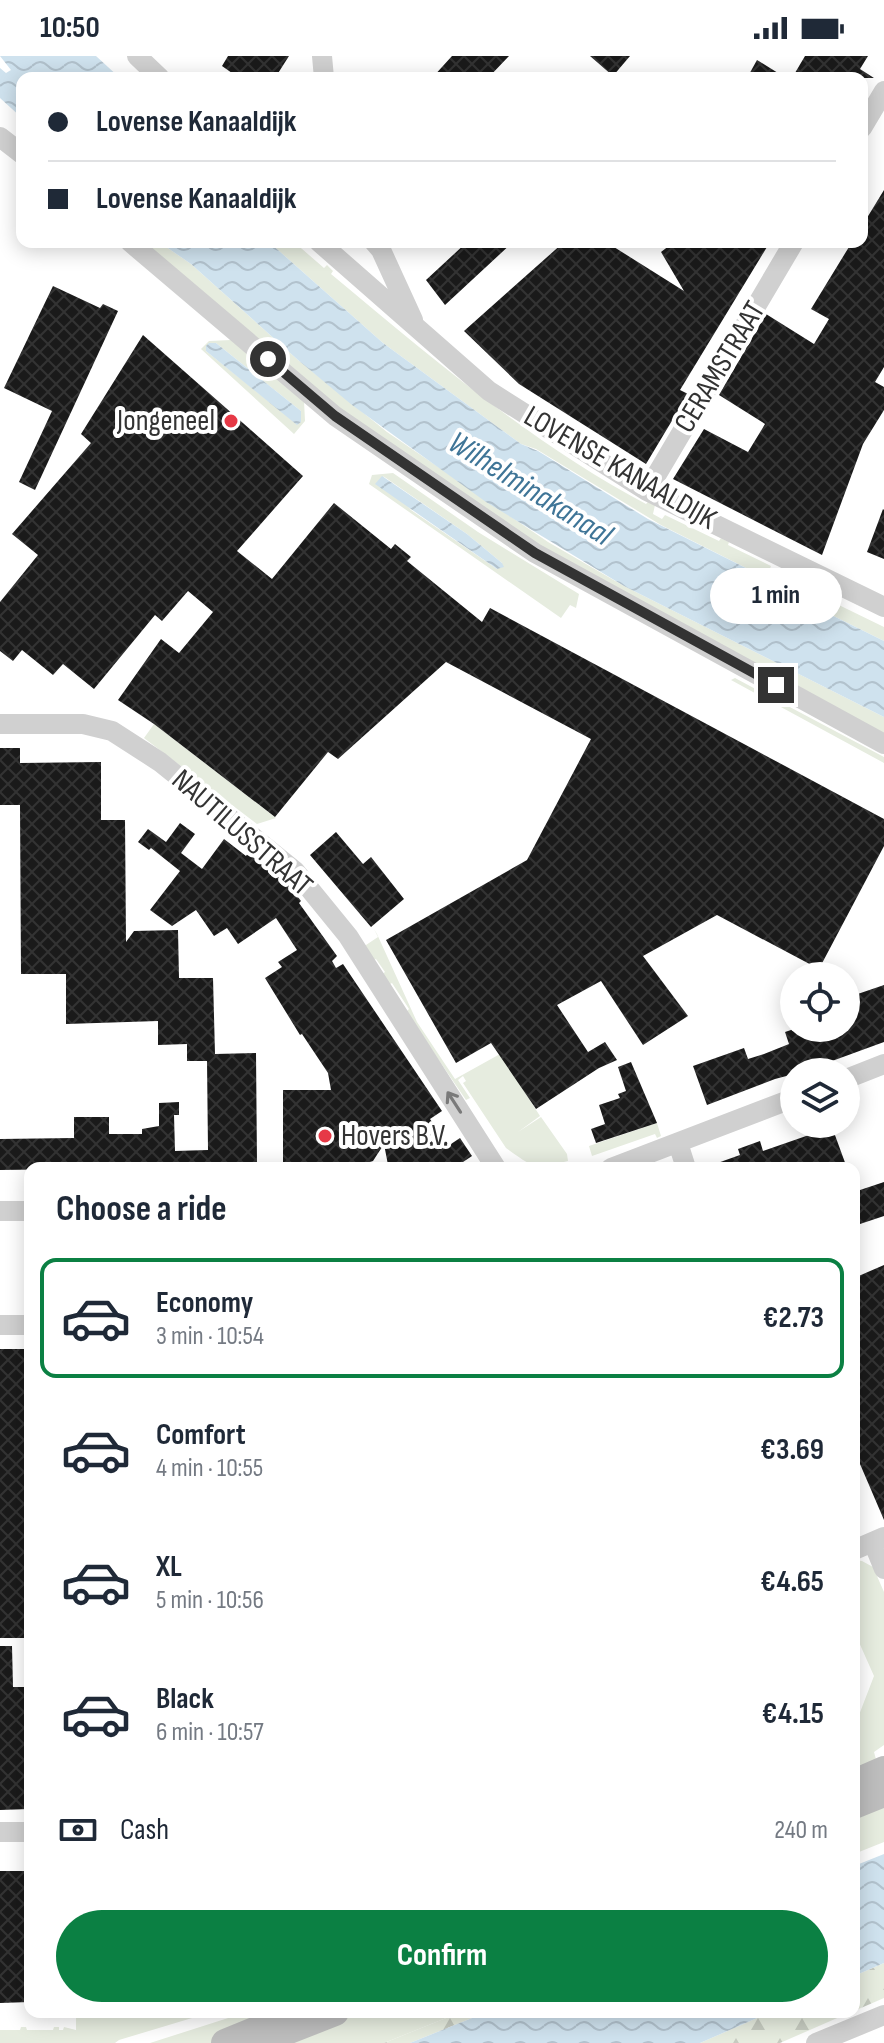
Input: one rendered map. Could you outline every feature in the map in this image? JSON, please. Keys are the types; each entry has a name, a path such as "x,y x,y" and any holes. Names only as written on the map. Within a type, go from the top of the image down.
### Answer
{"street":[{"path":"137,56 154,72"},
{"path":"868,118 884,91"},
{"path":"0,137 16,149"},
{"path":"137,248 335,416 535,553 884,744"},
{"name":"LOVENSE KANAALDIJK","path":"331,248 489,391 647,491 884,607"},
{"name":"LOVENSE KANAALDIJK","path":"379,248 416,326"},
{"name":"CERAMSTRAAT","path":"647,491 790,248"},
{"name":"NAUTILUSSTRAAT","path":"0,724 83,724 112,731 160,762 295,871 348,936 492,1162"},
{"path":"860,1073 884,1064"},
{"path":"627,1162 780,1103"},
{"path":"678,1143 684,1162"},
{"path":"0,1211 24,1211"},
{"path":"0,1325 24,1325"},
{"path":"870,1543 884,1569"},
{"path":"860,1780 884,1770"},
{"path":"860,1803 884,1793"},
{"path":"0,1832 24,1832"},
{"path":"816,2043 884,2015"},
{"path":"225,2043 288,2018"},
{"path":"256,2043 320,2018"}],"green space":[{"path":"147,248 168,248 191,264 298,360 387,432 548,542 624,586 884,717 884,738 618,597 376,438"},
{"path":"276,248 301,248 324,268 327,265 333,271 331,274 483,397 604,480 646,504 655,505 653,514 662,519 665,515 719,541 721,538 729,542 728,545 771,566 769,571 884,627 884,641 661,525 536,449 521,444 383,343"},
{"path":"231,340 304,401 305,421 294,434 201,349 209,341","holes":["209,343 216,343 301,411 301,422 297,424 206,351"]},
{"path":"393,473 478,532 579,594 576,608 570,605 561,618 369,484 372,475","holes":["383,476 467,534 502,563 497,569 411,510"]},
{"path":"735,678 884,757 884,763 731,680"},
{"path":"154,724 276,818 257,824 144,738"},
{"path":"374,929 377,934 417,1022 455,1079 500,1054 540,1116 518,1132 541,1117 567,1154 568,1161 528,1162 506,1148 463,1083 466,1081 463,1076 458,1080 470,1098 466,1100 406,1012 409,1009 392,983 388,985 381,975 385,972 376,959 372,961 363,947 378,937"},
{"path":"657,1123 661,1136 657,1138 655,1134 592,1156 589,1146"},
{"path":"860,1561 873,1567 884,1592 884,1745 874,1752 878,1767 860,1774 860,1712 874,1676 860,1644"},
{"path":"884,1799 884,1842 860,1852 860,1809"},
{"path":"884,1963 884,1998 860,2008 860,1973"},
{"path":"76,2018 192,2018 115,2043 0,2043 0,2030 26,2027 27,2030 53,2030 59,2027 63,2030 64,2027 76,2030"},
{"path":"228,2018 280,2018 212,2043 150,2043"},
{"path":"337,2018 446,2018 384,2043 274,2043"},
{"path":"446,2018 472,2018 410,2043 384,2043"},
{"path":"757,2018 837,2018 780,2043 700,2043"}],"water":[{"path":"0,56 96,56 113,72 16,72 16,113 0,98 0,68 6,73 11,70"},
{"name":"Wilhelminakanaal","path":"168,248 276,248 383,343 521,444 538,451 648,519 884,641 884,717 624,586 486,502 352,405 191,264"},
{"path":"209,343 216,343 301,411 301,422 297,425 206,351"},
{"path":"382,476 467,534 504,567 497,569 375,484"},
{"path":"884,1854 884,1963 860,1973 860,1864"},
{"path":"472,2018 757,2018 700,2043 410,2043"}],"building":[{"path":"228,56 289,56 279,72 230,72 222,66"},
{"path":"452,56 509,56 494,72 437,72"},
{"path":"590,56 630,56 616,72 608,72"},
{"path":"805,56 868,56 860,69 865,72 796,72"},
{"path":"757,60 776,72 750,72"},
{"path":"884,190 884,367 875,382 884,387 884,410 863,444 822,555 673,479 704,429 748,452 765,424 719,395 766,314 814,344 829,319 811,309 848,248 868,248 868,216"},
{"path":"461,248 507,248 445,305 426,280"},
{"path":"557,248 616,248 684,291 661,252 666,248 766,248 680,390 688,394 646,464 519,384 464,331"},
{"path":"53,286 100,308 103,304 118,311 35,490 19,482 52,411 4,388"},
{"path":"143,335 303,476 237,551 272,579 334,503 391,549 395,544 411,557 407,561 482,622 490,608 884,819 884,846 823,962 806,962 717,915 643,956 688,1016 643,1045 601,981 557,1005 588,1052 605,1042 617,1060 599,1068 536,1109 491,1043 456,1063 386,940 527,860 591,739 446,662 338,759 328,752 275,817 118,700 161,639 179,653 213,612 188,591 162,621 155,615 94,689 63,664 53,675 22,650 13,661 0,651 0,602 38,555 12,534 91,443 81,434"},
{"path":"884,510 884,559 867,552"},
{"path":"0,748 20,748 20,763 101,762 101,820 125,820 126,942 134,931 178,930 179,978 213,978 215,1054 256,1053 257,1162 24,1162 24,1170 0,1170 0,1139 74,1138 74,1117 109,1117 109,1134 142,1134 142,1129 159,1126 159,1103 179,1102 179,1115 174,1115 175,1151 208,1150 207,1061 187,1061 187,1044 158,1045 158,1021 66,1024 66,974 21,974 20,805 0,805"},
{"path":"180,823 195,834 181,853 202,869 224,839 246,856 248,853 289,885 337,956 332,961 336,968 343,964 442,1111 430,1119 448,1146 460,1138 472,1156 463,1162 387,1162 384,1144 370,1162 283,1162 283,1090 331,1090 328,1073 265,978 282,967 278,962 297,950 276,918 238,944 227,928 214,936 196,910 172,926 150,910 180,871 151,848 149,850 138,842 148,829 166,842"},
{"path":"336,832 363,864 371,857 404,899 371,927 310,855"},
{"path":"884,985 884,1042 840,1058 780,1058 780,1078 707,1105 693,1066 744,1048 748,1059 788,1042 860,1042 860,993"},
{"path":"631,1062 657,1123 596,1143 591,1129 605,1124 599,1105 620,1098 618,1094 626,1091 618,1067"},
{"path":"800,1138 836,1138 845,1162 720,1162 740,1155 738,1149 760,1141 763,1151"},
{"path":"884,1182 884,1216 860,1224 860,1190"},
{"path":"884,1265 884,1520 860,1464 860,1275"},
{"path":"0,1349 24,1349 24,1638 0,1638"},
{"path":"0,1646 12,1646 13,1687 24,1687 24,1809 0,1810"},
{"path":"0,1871 24,1871 24,2002 0,2003"}],"place":[{"name":"Jongeneel","path":"231,421"},
{"name":"Hovers B.V.","path":"325,1136"}],"route":[{"path":"268,359 335,416 535,553 776,685"}]}
